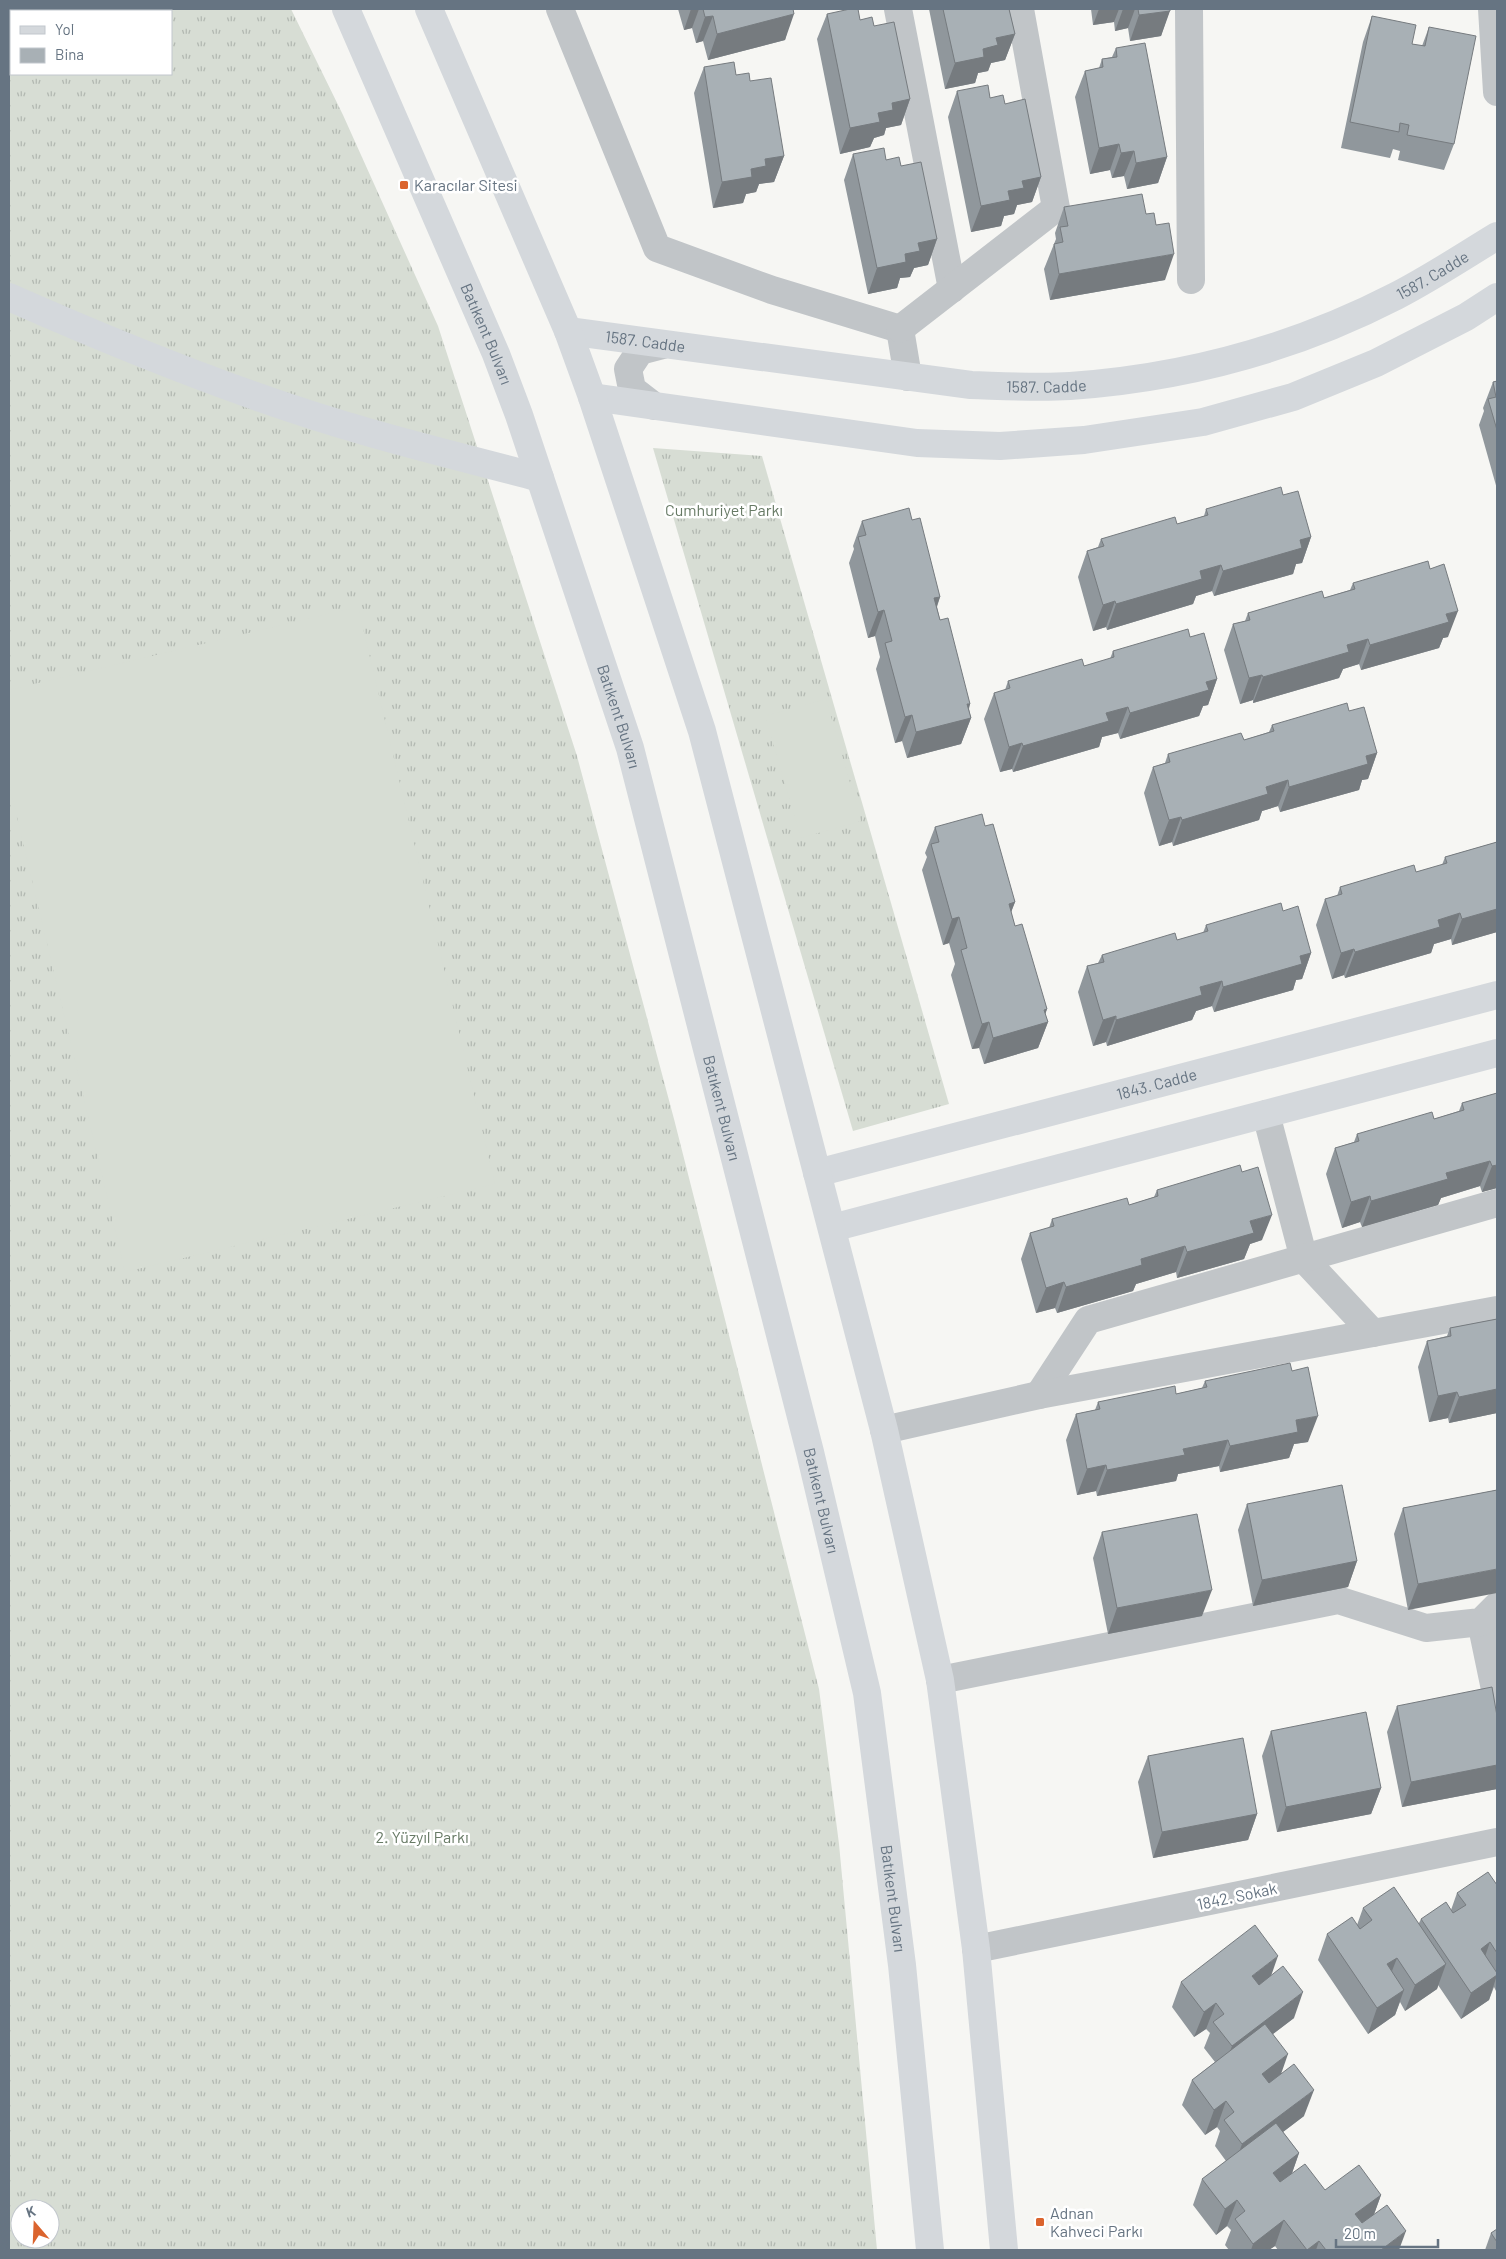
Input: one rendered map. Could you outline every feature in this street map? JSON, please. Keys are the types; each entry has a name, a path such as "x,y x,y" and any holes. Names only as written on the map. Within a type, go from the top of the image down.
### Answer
{"main road":[{"name":"Batıkent Bulvarı","path":"346,9 496,354 540,478 630,748 810,1452 867,1693 902,1965 930,2250"},
{"path":"429,9 568,331 592,397 702,731 884,1430 940,1680 976,1949 1004,2250"},
{"name":"1587. Cadde","path":"568,331 972,385 1030,387 1105,383 1192,370 1252,354 1347,318 1396,296 1497,236"},
{"path":"9,297 77,328 248,393 364,431 540,478"},
{"path":"592,397 917,443 1000,446 1084,440 1203,422 1293,397 1376,363 1466,316 1497,297"},
{"name":"1843. Cadde","path":"817,1173 1497,996"},
{"path":"832,1228 1497,1053"}],"street":[{"path":"560,9 657,248 772,290 900,329"},
{"path":"898,9 952,289"},
{"path":"900,329 1056,208 1020,9"},
{"path":"1189,9 1191,280"},
{"path":"1492,9 1497,92"},
{"path":"900,329 908,377"},
{"path":"654,406 632,389 628,369 640,351 663,345"},
{"path":"1266,1114 1304,1259 1373,1333"},
{"path":"1039,1395 1088,1320 1497,1203"},
{"path":"884,1430 1039,1395 1497,1310"},
{"path":"940,1680 1338,1600 1426,1628 1489,1614 1497,1699"},
{"name":"1842. Sokak","path":"976,1949 1497,1842"}],"green space":[{"name":"2. Yüzyıl Parkı","path":"9,9 291,9 343,115 438,326 577,756 674,1119 819,1689 839,1844 877,2250 9,2250"},
{"name":"Cumhuriyet Parkı","path":"653,448 762,456 949,1104 853,1131"},
{"path":"358,607 495,1184 125,1272 9,783 9,690"},
{"path":"826,699 861,821 801,838 765,716"}],"building":[{"path":"703,9 793,9 794,14 717,34 713,16 705,17"},
{"path":"858,9 860,20 872,17 874,26 894,22 910,99 892,103 893,110 878,113 880,122 850,128 827,14"},
{"path":"943,9 1009,9 1015,34 996,38 998,45 983,49 984,57 955,63"},
{"path":"1138,9 1170,9 1170,11 1139,15"},
{"path":"1372,16 1416,25 1412,44 1425,46 1429,27 1476,36 1454,144 1407,135 1409,125 1400,123 1399,132 1350,122"},
{"path":"1145,43 1167,157 1136,163 1134,151 1121,153 1119,144 1099,148 1085,71 1103,67 1102,59 1117,57 1116,48"},
{"path":"734,62 736,75 749,73 750,81 771,78 784,156 765,159 766,166 751,169 752,177 722,182 704,67"},
{"path":"988,85 990,98 1003,95 1005,104 1025,99 1041,177 1022,181 1024,188 1008,191 1010,200 981,206 957,91"},
{"path":"884,148 886,160 899,157 901,166 921,162 937,239 918,243 920,251 905,254 906,262 877,268 853,154"},
{"path":"1142,194 1146,214 1154,213 1156,225 1169,223 1174,254 1059,274 1054,244 1063,242 1060,227 1068,226 1064,207"},
{"path":"1497,381 1497,430 1488,399 1496,397 1493,382"},
{"path":"1281,487 1283,495 1298,491 1311,537 1300,540 1302,548 1223,571 1221,565 1200,571 1202,579 1116,604 1115,601 1103,605 1087,551 1104,546 1101,539 1175,517 1177,524 1208,515 1206,509"},
{"path":"909,508 912,520 920,518 940,597 934,598 940,620 948,618 970,704 967,704 971,718 916,732 912,715 905,717 885,643 892,641 884,610 878,612 858,537 866,535 862,521"},
{"path":"1428,561 1430,569 1444,564 1458,611 1446,614 1449,622 1370,645 1368,639 1347,645 1349,652 1263,677 1262,675 1249,678 1233,624 1250,620 1248,613 1322,591 1324,598 1355,589 1353,583"},
{"path":"1188,629 1190,637 1204,633 1217,679 1206,682 1209,690 1130,713 1128,707 1106,713 1109,721 1023,746 1022,743 1009,747 994,693 1010,688 1008,681 1082,659 1084,666 1114,657 1113,651"},
{"path":"1347,703 1349,711 1364,707 1377,753 1366,756 1368,764 1289,787 1288,780 1266,787 1268,794 1182,820 1181,817 1169,820 1153,767 1170,762 1168,754 1241,733 1244,740 1274,731 1272,725"},
{"path":"982,814 985,826 993,824 1015,902 1009,904 1015,926 1022,924 1047,1009 1044,1010 1048,1022 993,1038 989,1022 982,1024 961,950 967,948 959,917 952,919 931,844 939,842 935,827"},
{"path":"1497,842 1497,909 1462,919 1460,913 1438,920 1440,927 1355,952 1354,949 1341,953 1325,899 1342,894 1340,887 1414,865 1416,872 1447,863 1445,857"},
{"path":"1281,903 1283,911 1298,906 1311,953 1300,956 1302,964 1223,987 1222,981 1200,987 1202,995 1116,1020 1116,1016 1103,1020 1087,966 1104,962 1102,955 1175,933 1177,940 1208,931 1206,925"},
{"path":"1497,1093 1497,1165 1492,1166 1490,1161 1446,1173 1448,1179 1371,1201 1370,1196 1351,1202 1335,1148 1359,1141 1357,1134 1432,1112 1434,1119 1464,1110 1462,1103"},
{"path":"1240,1165 1242,1172 1258,1167 1272,1215 1250,1221 1254,1233 1187,1252 1185,1246 1141,1259 1142,1265 1066,1287 1064,1282 1046,1288 1030,1233 1054,1226 1052,1219 1127,1198 1129,1205 1158,1196 1157,1190"},
{"path":"1497,1319 1497,1389 1459,1397 1457,1392 1438,1396 1427,1341 1451,1336 1450,1328"},
{"path":"1290,1363 1292,1371 1308,1367 1318,1416 1296,1420 1298,1432 1230,1446 1228,1440 1183,1449 1185,1455 1107,1470 1106,1465 1087,1469 1076,1414 1100,1409 1098,1402 1175,1386 1176,1394 1207,1387 1205,1381"},
{"path":"1342,1485 1357,1561 1262,1580 1247,1504"},
{"path":"1497,1490 1497,1569 1418,1584 1403,1508"},
{"path":"1197,1514 1212,1590 1117,1608 1102,1532"},
{"path":"1492,1687 1497,1716 1497,1765 1411,1782 1397,1706"},
{"path":"1366,1712 1381,1788 1286,1807 1271,1731"},
{"path":"1243,1738 1257,1814 1162,1832 1148,1756"},
{"path":"1488,1872 1497,1885 1497,1953 1490,1942 1481,1949 1497,1975 1471,1993 1421,1919 1446,1902 1453,1913 1466,1905 1457,1893"},
{"path":"1394,1887 1446,1964 1415,1985 1397,1958 1387,1964 1404,1990 1377,2008 1327,1934 1352,1917 1360,1929 1372,1920 1363,1908"},
{"path":"1255,1925 1278,1956 1252,1976 1259,1985 1283,1966 1303,1992 1232,2046 1213,2022 1224,2014 1216,2003 1204,2012 1181,1982"},
{"path":"1265,2024 1288,2054 1262,2074 1269,2083 1294,2064 1314,2090 1242,2144 1224,2120 1234,2112 1226,2101 1214,2110 1192,2080"},
{"path":"1276,2123 1299,2153 1273,2173 1280,2182 1305,2164 1325,2190 1359,2165 1381,2195 1355,2214 1362,2223 1387,2205 1406,2231 1381,2250 1326,2250 1319,2241 1307,2250 1284,2220 1253,2244 1235,2219 1245,2211 1237,2200 1225,2209 1202,2179"},
{"path":"1497,2229 1497,2242 1491,2233"}],"place":[{"name":"Karacılar Sitesi","path":"404,185"},
{"name":"Adnan Kahveci Parkı","path":"1040,2222"}]}
